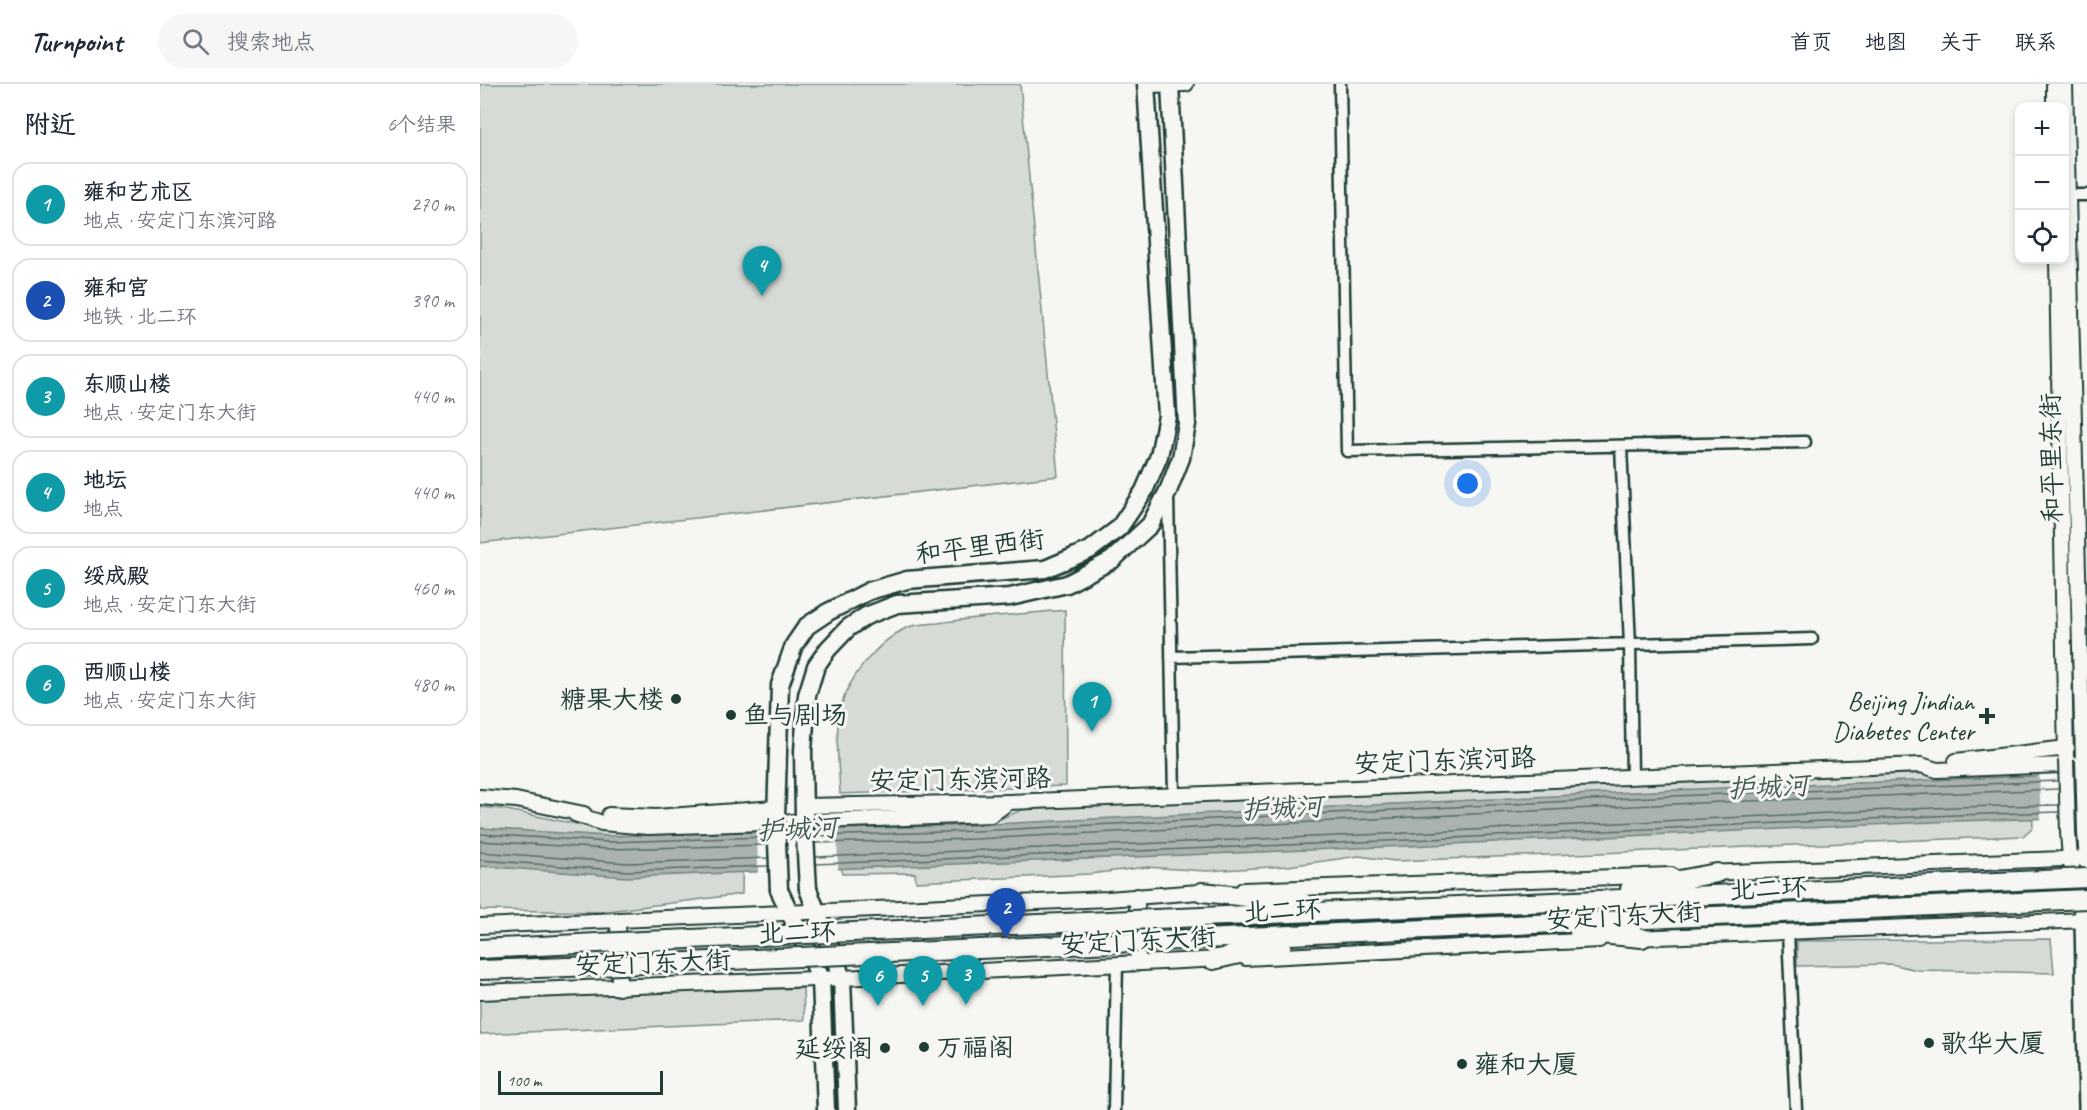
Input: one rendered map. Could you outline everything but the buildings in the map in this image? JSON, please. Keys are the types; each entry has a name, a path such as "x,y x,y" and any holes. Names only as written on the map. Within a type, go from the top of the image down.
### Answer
{"highway":[{"path":"1563,902 1717,873"},
{"name":"北二环","path":"480,949 2087,878"},
{"path":"1202,892 1356,909"},
{"name":"北二环","path":"480,970 2087,899"},
{"path":"1512,926 1642,938"},
{"path":"1213,960 1326,934"}],"main road":[{"name":"和平里西街","path":"847,1110 842,978 808,889 803,751 807,695 816,666 848,628 866,616 897,604 1010,597 1067,584 1112,560 1150,525 1168,491 1181,458 1187,424 1170,84"},
{"name":"和平里西街","path":"790,912 779,890 776,814 780,685 794,645 807,626 828,612 869,591 907,580 1045,569 1090,550 1119,528 1144,491 1159,456 1167,416 1146,85"},
{"path":"790,912 821,979 826,1110"},
{"path":"2085,920 2087,1110"}],"street":[{"path":"1146,85 1186,84"},
{"path":"1340,84 1347,451 1805,442"},
{"path":"2054,84 2054,102"},
{"name":"和平里东街","path":"2065,84 2067,156"},
{"path":"2069,195 2087,195"},
{"name":"和平里东街","path":"2068,210 2087,860"},
{"name":"和平里东街","path":"2057,264 2068,832 2070,859 2085,920"},
{"path":"1622,446 1630,645 1632,777"},
{"path":"1168,491 1174,795"},
{"path":"1172,657 1812,639"},
{"path":"1921,765 2067,754"},
{"name":"安定门东滨河路","path":"804,812 1921,765 1937,770 2085,755"},
{"path":"480,797 516,800 602,823 660,827 991,815 1009,802"},
{"path":"575,814 656,817 776,814"},
{"name":"安定门东大街","path":"480,926 1202,892 2087,860"},
{"path":"1990,862 1992,924"},
{"path":"1846,868 1849,930"},
{"path":"1137,896 1138,963"},
{"path":"618,920 619,988"},
{"name":"安定门东大街","path":"480,992 821,979 1642,938 2085,920"},
{"path":"1788,932 1797,1110"},
{"path":"1114,1110 1117,964"}],"shaded area":[{"path":"480,84 1020,84 1058,476 480,543"},
{"path":"1065,610 1066,786 840,794 837,739 841,707 850,684 858,672 885,642 906,628 917,625"},
{"path":"2030,771 2033,827 2023,836 1395,861 1359,856 1288,866 1207,871 1147,867 1089,874 916,882 915,873 842,874 841,826 997,820 1027,808 1844,775"},
{"path":"480,807 502,809 596,828 743,829 742,894 600,912 480,910"},
{"path":"2051,939 2054,973 1917,970 1891,964 1797,966 1797,941"},
{"path":"803,988 804,1020 480,1034 480,999"}],"water":[{"name":"护城河","path":"2087,774 2087,817 628,877 480,866 480,828 609,836 975,825 1673,790"}],"pier":[{"path":"2087,771 2087,820 2041,822 2039,773"},
{"path":"837,826 838,872 758,875 757,828"}],"place":[{"name":"地坛","path":"762,296"},
{"name":"糖果大楼","path":"676,699"},
{"name":"鱼与剧场","path":"731,715"},
{"name":"Beijing Jindian Diabetes Center","path":"1987,716"},
{"name":"雍和艺术区","path":"1092,732"},
{"name":"雍和宫","path":"1006,938"},
{"name":"东顺山楼","path":"966,1005"},
{"name":"西顺山楼","path":"878,1006"},
{"name":"绥成殿","path":"923,1006"},
{"name":"歌华大厦","path":"1929,1043"},
{"name":"万福阁","path":"924,1047"},
{"name":"延绥阁","path":"885,1048"},
{"name":"雍和大厦","path":"1462,1064"}]}
